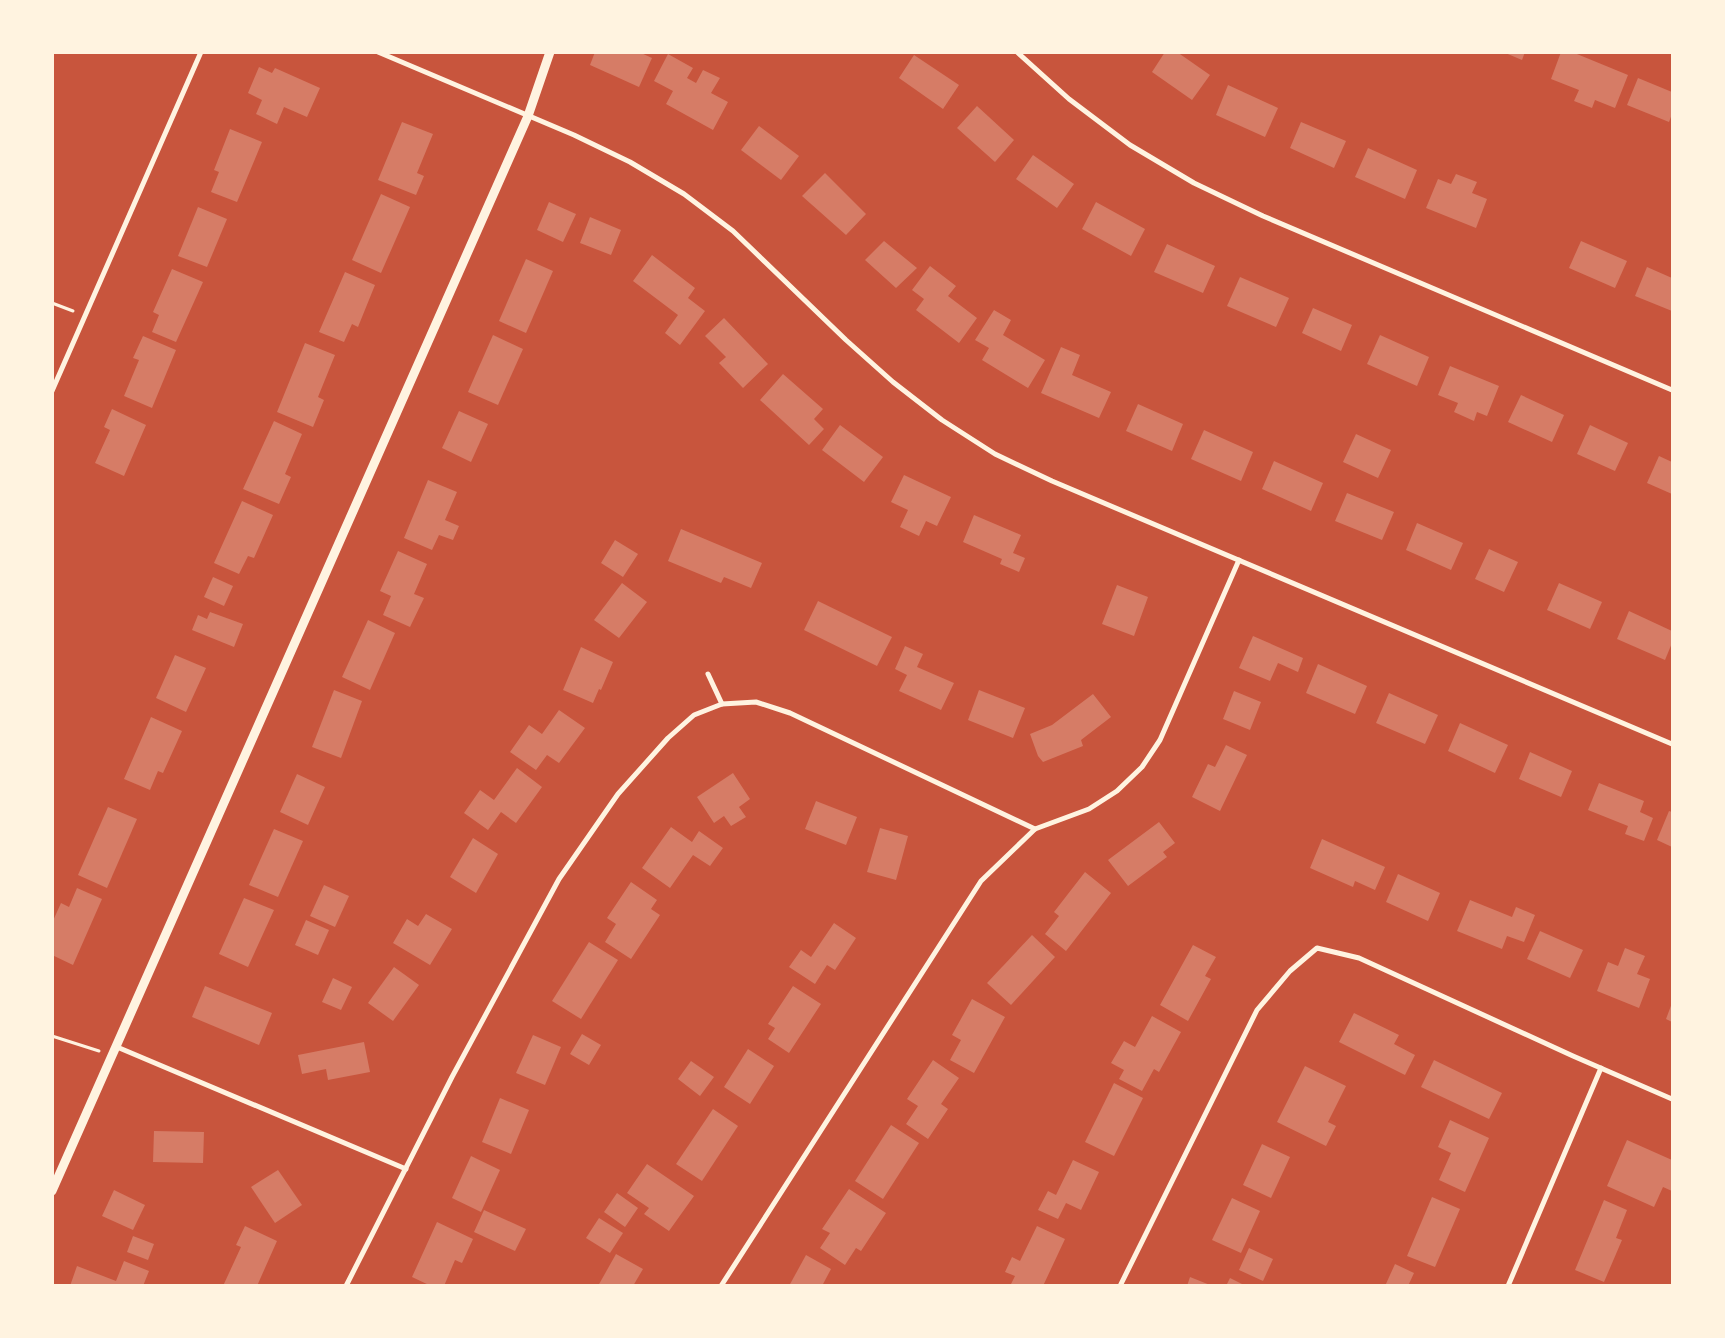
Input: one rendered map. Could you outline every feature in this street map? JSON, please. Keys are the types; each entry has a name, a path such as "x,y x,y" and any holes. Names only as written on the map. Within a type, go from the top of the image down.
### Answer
{"street":[{"path":"52,391 201,52"},
{"path":"378,52 574,135 630,162 684,194 733,231 846,340 893,382 942,420 995,454 1052,481 1672,744"},
{"path":"52,1191 528,116 550,52"},
{"path":"1016,52 1069,99 1130,145 1194,183 1263,216 1672,390"},
{"path":"721,1286 981,881 1035,830 1089,810 1117,791 1142,768 1160,740 1238,560"},
{"path":"708,674 722,704"},
{"path":"346,1286 452,1077 559,879 618,794 668,738 694,715 722,704 756,702 790,713 1035,830"},
{"path":"1120,1286 1257,1010 1290,971 1317,948 1359,958 1672,1099"},
{"path":"116,1050 406,1169"},
{"path":"1508,1286 1601,1068"}],"path":[{"path":"52,304 84,316"},
{"path":"52,1036 88,1048 116,1050"}],"building":[{"path":"595,52 639,52 652,58 639,87 590,65"},
{"path":"1165,52 1177,52 1210,75 1192,100 1152,72"},
{"path":"1503,52 1525,52 1522,60"},
{"path":"1561,52 1572,52 1628,75 1615,108 1595,100 1592,108 1574,101 1579,90 1551,79"},
{"path":"668,54 693,68 687,78 696,83 703,70 720,78 711,93 728,102 713,130 666,104 673,91 654,81"},
{"path":"914,55 959,85 943,109 899,78"},
{"path":"259,67 272,73 275,68 320,88 307,117 284,107 277,124 256,114 262,100 248,93"},
{"path":"1638,78 1672,92 1672,114 1669,122 1627,105"},
{"path":"1228,85 1278,108 1265,137 1216,115"},
{"path":"977,106 1014,140 995,162 957,128"},
{"path":"402,122 433,134 417,173 424,176 416,195 378,180"},
{"path":"1301,122 1346,141 1334,168 1290,148"},
{"path":"759,126 799,156 781,180 741,150"},
{"path":"230,129 262,142 237,202 211,192 219,172 214,170"},
{"path":"1368,148 1417,170 1405,199 1355,177"},
{"path":"1033,155 1074,184 1057,208 1016,179"},
{"path":"825,173 866,214 846,235 802,196"},
{"path":"1456,174 1477,182 1472,193 1487,199 1476,228 1426,208 1438,179 1451,184"},
{"path":"381,194 410,207 381,273 352,260"},
{"path":"549,202 576,214 563,242 537,230"},
{"path":"1096,202 1145,229 1131,256 1082,229"},
{"path":"198,207 227,219 207,267 178,256"},
{"path":"590,217 621,230 611,255 580,243"},
{"path":"884,241 917,268 896,288 865,260"},
{"path":"1581,241 1627,261 1615,288 1569,268"},
{"path":"1167,244 1215,266 1203,293 1154,272"},
{"path":"652,255 695,288 688,298 705,311 680,345 665,333 678,315 633,281"},
{"path":"526,259 553,271 526,333 499,321"},
{"path":"930,266 956,286 948,296 977,318 959,343 916,310 924,299 912,290"},
{"path":"1647,267 1672,278 1672,311 1635,296"},
{"path":"172,269 203,282 176,342 152,332 159,315 153,312"},
{"path":"345,272 375,285 358,327 352,324 344,342 319,332"},
{"path":"1240,277 1289,298 1276,327 1227,306"},
{"path":"1313,308 1352,325 1341,351 1302,333"},
{"path":"994,310 1011,320 1003,335 1045,360 1028,388 982,360 989,348 975,340"},
{"path":"724,318 768,364 743,388 719,363 726,357 705,336"},
{"path":"493,335 523,349 498,405 468,392"},
{"path":"1380,335 1429,357 1417,386 1367,364"},
{"path":"143,336 176,350 152,408 124,396 139,360 133,358"},
{"path":"305,343 335,355 318,397 324,400 313,427 277,412"},
{"path":"1061,347 1080,355 1072,375 1111,392 1099,418 1041,393"},
{"path":"1450,366 1499,386 1487,416 1477,412 1474,421 1454,412 1458,403 1438,395"},
{"path":"783,374 823,409 814,419 824,429 809,445 760,400"},
{"path":"1521,395 1564,415 1552,442 1508,422"},
{"path":"1138,404 1183,424 1172,451 1126,431"},
{"path":"112,409 146,425 124,476 95,463 110,430 104,427"},
{"path":"459,411 488,424 471,462 442,448"},
{"path":"274,421 302,434 285,474 291,477 279,504 243,489"},
{"path":"840,425 883,457 864,482 822,450"},
{"path":"1590,425 1628,443 1615,471 1577,454"},
{"path":"1204,430 1253,452 1241,481 1191,459"},
{"path":"1356,434 1391,450 1378,478 1343,462"},
{"path":"1659,456 1672,462 1672,494 1647,483"},
{"path":"1274,461 1323,483 1311,511 1262,489"},
{"path":"904,475 951,497 937,526 926,521 919,536 900,527 908,510 891,502"},
{"path":"428,480 457,492 445,520 459,526 453,540 439,535 432,550 404,538"},
{"path":"1347,493 1394,512 1382,540 1335,521"},
{"path":"242,501 273,515 254,558 248,556 239,574 214,563"},
{"path":"974,515 1021,535 1013,553 1025,558 1019,572 1000,564 1002,559 963,542"},
{"path":"1417,523 1463,543 1451,570 1406,550"},
{"path":"681,529 762,563 751,588 724,577 721,583 668,561"},
{"path":"615,540 638,554 623,577 601,563"},
{"path":"1489,549 1518,562 1504,592 1475,579"},
{"path":"398,551 427,564 414,594 424,598 410,627 383,615 391,596 380,591"},
{"path":"213,577 233,586 224,606 204,597"},
{"path":"622,583 647,602 619,638 594,620"},
{"path":"1559,583 1602,602 1590,629 1547,610"},
{"path":"1117,585 1148,597 1134,636 1102,624"},
{"path":"818,601 892,637 877,666 804,630"},
{"path":"1629,611 1672,631 1672,643 1665,660 1617,639"},
{"path":"210,612 243,624 234,647 192,630 198,615 207,619"},
{"path":"368,620 395,633 370,690 342,677"},
{"path":"1253,636 1303,658 1298,672 1278,663 1270,681 1239,668"},
{"path":"905,646 923,654 917,667 954,683 941,710 899,691 907,675 895,669"},
{"path":"581,647 613,662 593,703 563,690"},
{"path":"175,655 206,668 186,712 156,698"},
{"path":"1318,664 1367,686 1355,714 1306,693"},
{"path":"334,690 362,701 341,758 312,747"},
{"path":"979,690 1025,708 1013,738 968,720"},
{"path":"1234,691 1261,702 1250,730 1223,719"},
{"path":"1389,693 1438,715 1425,744 1376,723"},
{"path":"1093,694 1111,717 1081,740 1083,746 1043,762 1038,756 1030,734 1052,725"},
{"path":"559,710 585,728 559,763 547,755 536,770 510,752 529,725 542,734"},
{"path":"151,717 182,731 163,773 158,771 150,790 124,779"},
{"path":"1460,723 1508,745 1495,773 1448,751"},
{"path":"1226,745 1247,755 1220,811 1192,797 1208,764 1215,767"},
{"path":"1530,752 1572,771 1561,797 1519,779"},
{"path":"517,768 542,787 516,823 501,812 488,830 464,813 480,790 494,800"},
{"path":"733,773 750,799 739,807 746,817 731,826 724,816 714,823 697,797"},
{"path":"297,774 325,787 308,825 280,812"},
{"path":"1599,783 1644,801 1640,812 1653,818 1644,841 1625,834 1628,826 1588,810"},
{"path":"816,801 857,817 846,845 805,829"},
{"path":"108,807 137,819 107,888 78,875"},
{"path":"1669,811 1672,812 1672,847 1657,840"},
{"path":"1159,822 1175,843 1163,852 1167,857 1128,886 1108,860"},
{"path":"671,827 692,842 699,831 723,848 710,866 693,855 670,888 642,868"},
{"path":"880,828 908,836 896,880 867,872"},
{"path":"274,829 303,841 278,897 249,885"},
{"path":"473,838 498,854 476,893 450,877"},
{"path":"1322,839 1385,867 1375,890 1355,881 1353,887 1310,868"},
{"path":"1085,872 1111,893 1066,951 1045,934 1059,916 1054,912"},
{"path":"1398,874 1440,893 1428,921 1386,902"},
{"path":"631,882 657,900 651,909 660,915 631,959 605,942 616,924 607,918"},
{"path":"324,885 349,896 335,927 310,916"},
{"path":"77,888 102,899 73,965 52,955 52,923 61,903 69,907"},
{"path":"244,898 274,910 248,967 219,954"},
{"path":"1470,900 1512,917 1516,907 1535,915 1524,942 1507,936 1502,949 1457,931"},
{"path":"426,914 452,929 430,965 393,943 407,919 418,926"},
{"path":"306,920 329,930 318,955 295,945"},
{"path":"834,923 856,938 835,970 827,965 815,984 789,967 801,950 811,957"},
{"path":"1540,931 1583,950 1570,978 1527,959"},
{"path":"1032,935 1055,957 1011,1005 987,983"},
{"path":"589,942 618,960 581,1019 552,1001"},
{"path":"1193,945 1216,957 1205,976 1211,979 1188,1021 1160,1005"},
{"path":"1625,948 1645,956 1637,974 1650,979 1639,1008 1597,991 1608,962 1618,966"},
{"path":"394,967 419,985 393,1021 368,1003"},
{"path":"333,978 352,987 341,1010 322,1002"},
{"path":"205,986 272,1013 259,1045 192,1017"},
{"path":"793,986 821,1004 789,1053 768,1039 775,1028 768,1024"},
{"path":"972,999 1005,1017 974,1073 950,1060 961,1040 952,1035"},
{"path":"1672,1003 1672,1022 1666,1019"},
{"path":"1354,1013 1399,1035 1394,1044 1415,1055 1405,1075 1339,1042"},
{"path":"1152,1016 1181,1032 1159,1072 1154,1069 1142,1091 1119,1079 1124,1070 1111,1063 1124,1041 1135,1047"},
{"path":"582,1034 601,1045 589,1065 570,1054"},
{"path":"533,1035 561,1047 545,1085 516,1073"},
{"path":"364,1042 370,1072 328,1080 326,1069 302,1074 298,1055"},
{"path":"748,1049 774,1066 750,1104 724,1087"},
{"path":"933,1060 959,1078 941,1104 948,1109 928,1139 906,1124 918,1106 907,1099"},
{"path":"1434,1060 1502,1093 1489,1119 1421,1087"},
{"path":"691,1061 714,1077 700,1096 678,1079"},
{"path":"1305,1066 1346,1086 1328,1122 1336,1126 1326,1146 1277,1122"},
{"path":"1114,1083 1143,1098 1114,1156 1085,1142"},
{"path":"500,1098 529,1110 511,1154 482,1142"},
{"path":"713,1109 738,1126 702,1181 676,1164"},
{"path":"1450,1120 1489,1138 1465,1192 1439,1180 1451,1153 1438,1147"},
{"path":"891,1125 919,1143 883,1199 855,1181"},
{"path":"154,1131 204,1132 203,1163 153,1162"},
{"path":"1627,1140 1672,1160 1672,1191 1663,1187 1654,1207 1607,1186"},
{"path":"1262,1144 1290,1157 1271,1198 1243,1185"},
{"path":"471,1156 500,1170 481,1212 452,1198"},
{"path":"1073,1160 1099,1172 1081,1210 1066,1203 1058,1219 1038,1210 1048,1191 1056,1195"},
{"path":"647,1164 694,1196 669,1231 644,1214 649,1208 627,1193"},
{"path":"278,1170 302,1205 275,1223 251,1187"},
{"path":"849,1189 886,1213 861,1251 856,1248 845,1265 820,1248 830,1233 822,1229"},
{"path":"114,1190 145,1205 133,1230 102,1216"},
{"path":"617,1193 638,1208 625,1227 604,1212"},
{"path":"1432,1197 1460,1209 1435,1267 1407,1256"},
{"path":"1232,1198 1260,1211 1241,1253 1212,1240"},
{"path":"1604,1200 1627,1210 1616,1238 1622,1240 1604,1282 1575,1270"},
{"path":"484,1210 526,1229 515,1251 474,1232"},
{"path":"599,1218 623,1233 610,1253 586,1238"},
{"path":"437,1222 473,1239 462,1263 455,1260 444,1286 431,1286 412,1277"},
{"path":"245,1226 277,1241 257,1286 223,1286 241,1247 236,1245"},
{"path":"1037,1226 1065,1239 1043,1286 1010,1286 1015,1276 1005,1272 1012,1257 1020,1261"},
{"path":"133,1236 154,1244 148,1260 127,1252"},
{"path":"1249,1248 1273,1259 1263,1281 1239,1270"},
{"path":"616,1254 643,1269 633,1286 598,1286"},
{"path":"806,1255 831,1269 822,1286 789,1286"},
{"path":"124,1261 149,1271 143,1286 70,1286 77,1266 116,1281"},
{"path":"1395,1264 1414,1273 1408,1286 1385,1286"},
{"path":"1190,1277 1210,1285 1210,1286 1187,1286"},
{"path":"1230,1278 1246,1286 1226,1286"}]}
